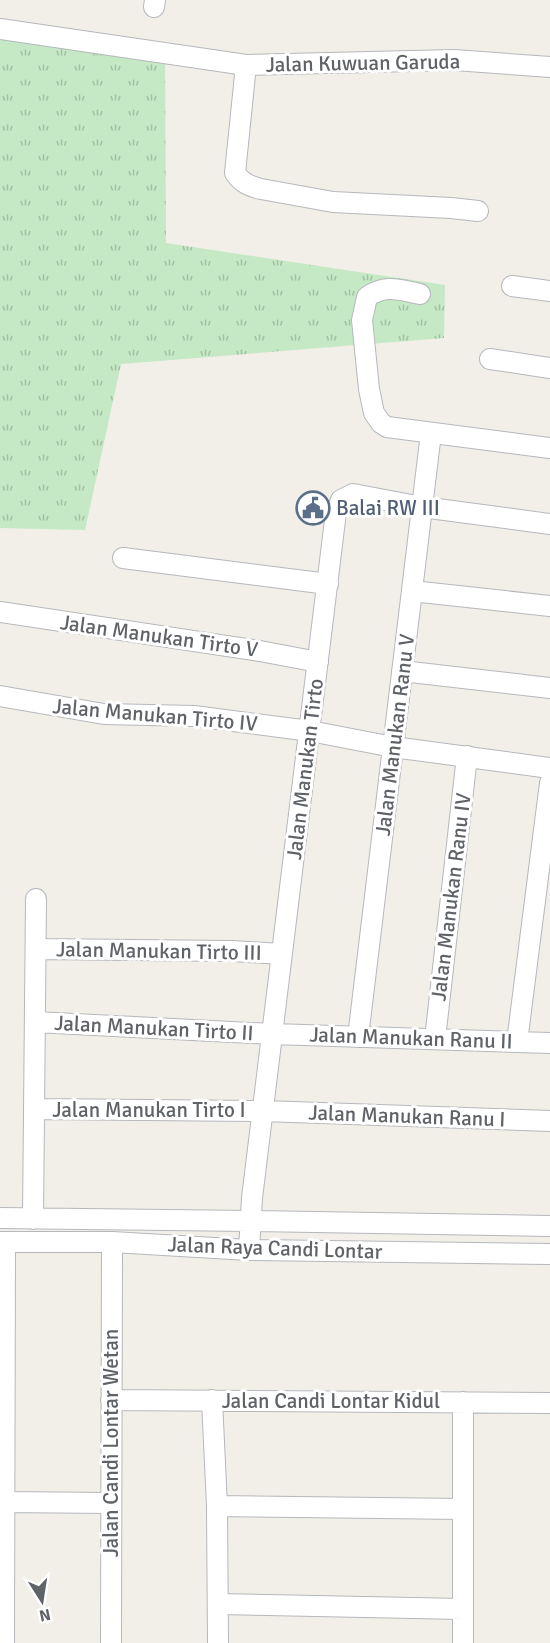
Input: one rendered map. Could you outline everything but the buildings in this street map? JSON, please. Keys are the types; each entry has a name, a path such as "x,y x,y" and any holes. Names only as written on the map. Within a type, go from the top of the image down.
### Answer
{"street":[{"path":"0,30 246,65"},
{"name":"Jalan Kuwuan Garuda","path":"478,211 451,207 333,202 250,187 235,173 246,65 454,60 550,67"},
{"path":"512,286 550,291"},
{"path":"420,294 389,288 376,290 367,297 362,320 369,389 375,413 381,423 387,427 550,448"},
{"path":"490,359 550,368"},
{"name":"Jalan Manukan Ranu V","path":"358,1037 431,433"},
{"name":"Jalan Manukan Tirto","path":"249,1250 250,1221 336,512 341,500 353,494 422,507 550,524"},
{"path":"123,558 328,584"},
{"path":"412,591 550,606"},
{"name":"Jalan Manukan Tirto V","path":"0,612 318,662"},
{"path":"402,671 550,688"},
{"name":"Jalan Manukan Tirto IV","path":"0,696 104,714 194,716 310,731 393,747 550,768"},
{"name":"Jalan Manukan Ranu IV","path":"435,1039 467,756"},
{"path":"517,1042 550,783"},
{"name":"Jalan Manukan Tirto I","path":"33,1219 36,899"},
{"name":"Jalan Manukan Tirto III","path":"36,949 232,951 282,954"},
{"name":"Jalan Manukan Tirto II","path":"35,1022 273,1034"},
{"name":"Jalan Manukan Ranu II","path":"273,1034 550,1043"},
{"name":"Jalan Manukan Tirto I","path":"34,1109 263,1111"},
{"name":"Jalan Manukan Ranu I","path":"263,1111 550,1121"},
{"name":"Jalan Raya Candi Lontar","path":"0,1218 550,1226"},
{"path":"3,1242 3,1632"},
{"name":"Jalan Raya Candi Lontar","path":"3,1242 112,1242 249,1250 550,1254"},
{"name":"Jalan Candi Lontar Wetan","path":"111,1643 112,1242"},
{"name":"Jalan Candi Lontar Kidul","path":"111,1400 550,1403"},
{"path":"212,1400 217,1506 218,1643"},
{"path":"463,1401 463,1643"},
{"path":"3,1505 111,1503"},
{"path":"217,1506 463,1509"},
{"path":"218,1604 463,1609"}],"green space":[{"path":"0,26 165,48 166,243 445,285 444,338 121,364 85,530 0,528"}],"place":[{"name":"Balai RW III","path":"313,508"}]}
